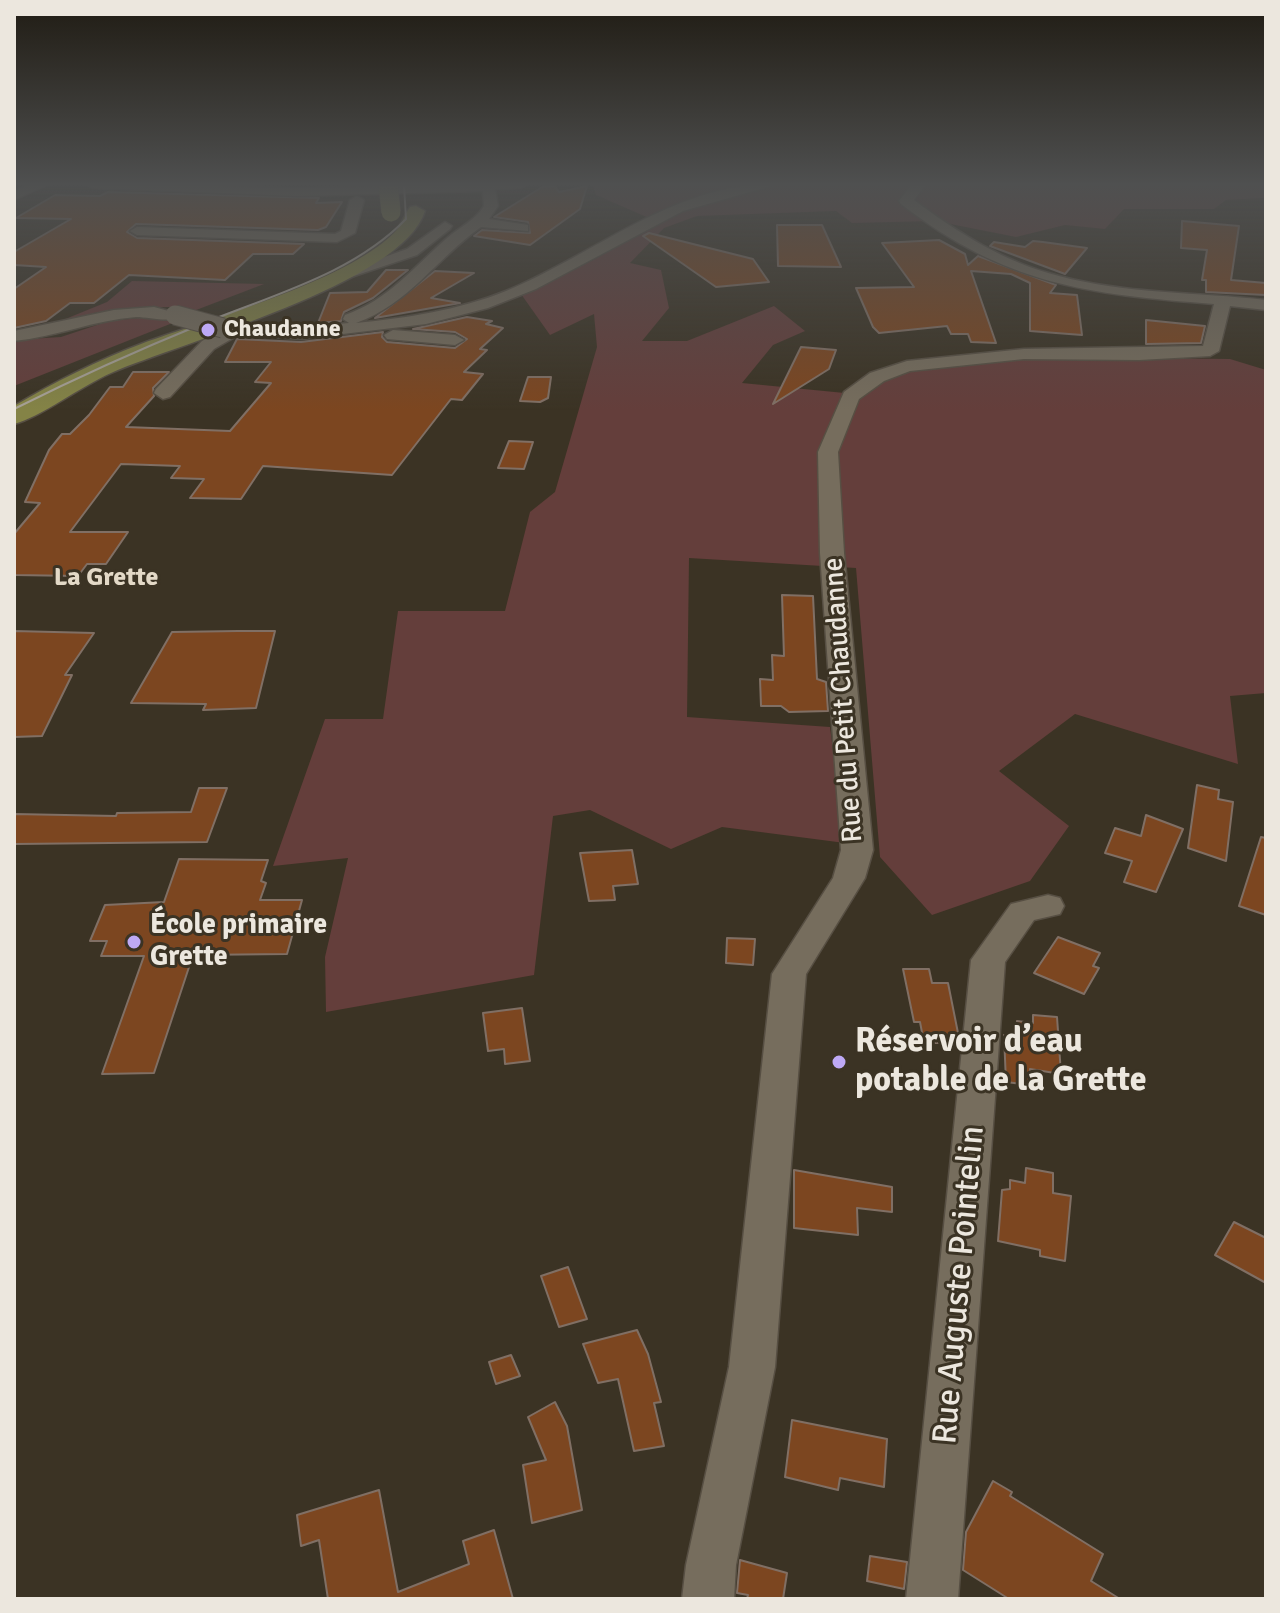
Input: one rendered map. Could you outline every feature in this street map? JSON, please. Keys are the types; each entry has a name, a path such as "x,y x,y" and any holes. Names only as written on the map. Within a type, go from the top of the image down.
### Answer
{"main road":[{"path":"14,395 340,259"},
{"path":"14,417 32,404 111,366 333,278 364,259"}],"street":[{"path":"333,278 390,259"},
{"path":"283,334 339,322 385,306 436,259"},
{"path":"283,334 403,323 450,313 507,296 586,259"},
{"path":"1006,259 1058,281 1266,305"},
{"name":"Rue du Petit Chaudanne","path":"708,1599 711,1565 752,1367 789,974 849,878 857,850 832,553 828,452 851,396 877,377 907,366 1024,354 1139,355 1210,351 1224,299"},
{"path":"14,336 46,335 124,313 175,315 229,330 283,334 378,334 455,340"},
{"path":"163,393 208,345 229,330"},
{"name":"Rue Auguste Pointelin","path":"932,1599 988,960 1023,912 1048,906"}],"shaded area":[{"path":"634,259 630,263 661,270 669,308 642,341 687,341 774,306 805,331 773,345 742,383 865,395 901,369 1036,357 1230,359 1266,370 1266,693 1230,696 1238,764 1075,714 999,771 1069,826 1030,881 932,915 880,857 856,568 689,558 687,717 830,727 845,843 722,827 671,849 590,810 553,816 534,975 326,1012 325,957 348,858 273,866 325,719 383,719 398,611 505,611 530,512 555,492 597,347 594,314 550,335 521,294 593,260"},
{"path":"132,281 264,284 191,312 170,307 129,308 94,313 36,331 107,302"},
{"path":"149,317 175,322 14,386 14,340 61,337 109,321"}],"building":[{"path":"14,259 247,259 225,280 129,275 94,303 70,303 46,321 14,328 14,289 46,267 14,265"},
{"path":"676,259 753,259 769,282 716,287"},
{"path":"778,259 838,259 841,267 778,266"},
{"path":"894,259 966,259 968,265 974,259 987,259 1056,285 1050,293 1077,295 1082,335 1030,331 1030,283 1011,274 971,271 996,343 971,342 968,334 951,334 947,326 879,333 873,327 856,288 914,287"},
{"path":"1026,259 1077,259 1065,274"},
{"path":"1205,259 1234,259 1231,280 1266,283 1266,295 1206,292 1206,280 1202,280"},
{"path":"386,270 408,270 373,298 344,312 341,321 318,323 330,293 367,292"},
{"path":"435,271 474,273 431,298 460,303 375,318"},
{"path":"467,317 492,321 486,324 503,328 480,349 487,350 464,372 483,374 462,400 451,399 392,475 263,466 241,499 190,498 204,479 171,478 180,466 121,464 70,532 128,532 106,564 87,564 78,576 14,575 14,534 40,503 25,502 49,450 62,434 70,434 89,415 110,387 123,387 133,372 169,372 153,388 154,396 126,427 230,431 271,383 255,382 271,362 225,362 237,339 301,342 383,332 382,337 387,342 455,348 467,339 455,332 413,329"},
{"path":"1146,320 1205,326 1201,343 1146,344"},
{"path":"801,347 836,350 829,369 773,404"},
{"path":"528,377 551,377 548,398 540,402 520,401"},
{"path":"509,441 533,442 524,469 498,468"},
{"path":"782,595 813,596 817,679 826,682 828,711 789,712 781,706 761,706 760,679 773,680 772,655 784,656"},
{"path":"14,631 94,633 65,675 72,675 42,736 14,737"},
{"path":"275,631 256,708 203,710 206,704 131,703 172,632"},
{"path":"1197,785 1219,790 1218,799 1233,802 1226,861 1188,848"},
{"path":"199,788 227,788 207,842 14,844 14,814 116,816 117,813 191,812"},
{"path":"1146,815 1183,829 1156,892 1124,882 1132,861 1105,853 1115,828 1141,836"},
{"path":"1261,837 1266,838 1266,915 1239,906"},
{"path":"632,850 638,884 613,886 615,900 589,901 580,853"},
{"path":"179,859 268,860 261,881 266,883 260,900 302,900 287,954 193,955 154,1073 102,1074 144,956 101,956 107,941 90,941 105,905 164,902"},
{"path":"1058,937 1100,953 1093,966 1099,968 1084,994 1034,973"},
{"path":"727,938 755,939 753,965 726,963"},
{"path":"903,969 929,969 932,983 948,983 960,1043 924,1043 920,1022 914,1022"},
{"path":"522,1008 530,1061 505,1064 504,1049 488,1051 483,1013"},
{"path":"1033,1015 1057,1017 1061,1074 1030,1069 1030,1085 1006,1082 1004,1035 1018,1037 1017,1021 1033,1023"},
{"path":"1026,1168 1053,1173 1053,1193 1071,1196 1065,1261 1040,1256 1040,1250 998,1241 1002,1190 1010,1189 1010,1180 1025,1183"},
{"path":"794,1170 892,1187 892,1212 857,1208 858,1235 794,1228"},
{"path":"1234,1222 1266,1238 1266,1283 1215,1255"},
{"path":"568,1267 587,1319 559,1327 541,1276"},
{"path":"637,1330 648,1354 661,1402 654,1403 664,1446 634,1451 618,1379 598,1383 583,1344"},
{"path":"511,1355 520,1376 496,1384 489,1362"},
{"path":"555,1402 567,1426 582,1510 532,1523 523,1465 546,1460 528,1417"},
{"path":"792,1420 887,1439 884,1487 840,1478 838,1490 785,1477"},
{"path":"993,1481 1012,1492 1010,1496 1103,1554 1091,1581 1120,1599 1009,1599 963,1570 966,1532"},
{"path":"379,1490 398,1592 469,1564 463,1541 494,1530 513,1599 328,1599 319,1540 301,1546 297,1515"},
{"path":"870,1556 907,1562 904,1589 867,1581"},
{"path":"740,1560 787,1573 783,1599 747,1599 748,1595 737,1593"}],"tram line":[{"path":"14,409 154,344 310,281 354,259"}],"place":[{"name":"Chaudanne","path":"208,330"},
{"name":"École primaire Grette","path":"134,942"},
{"name":"Réservoir d’eau potable de la Grette","path":"839,1062"}],"district":[{"name":"La Grette","path":"106,578"}]}
